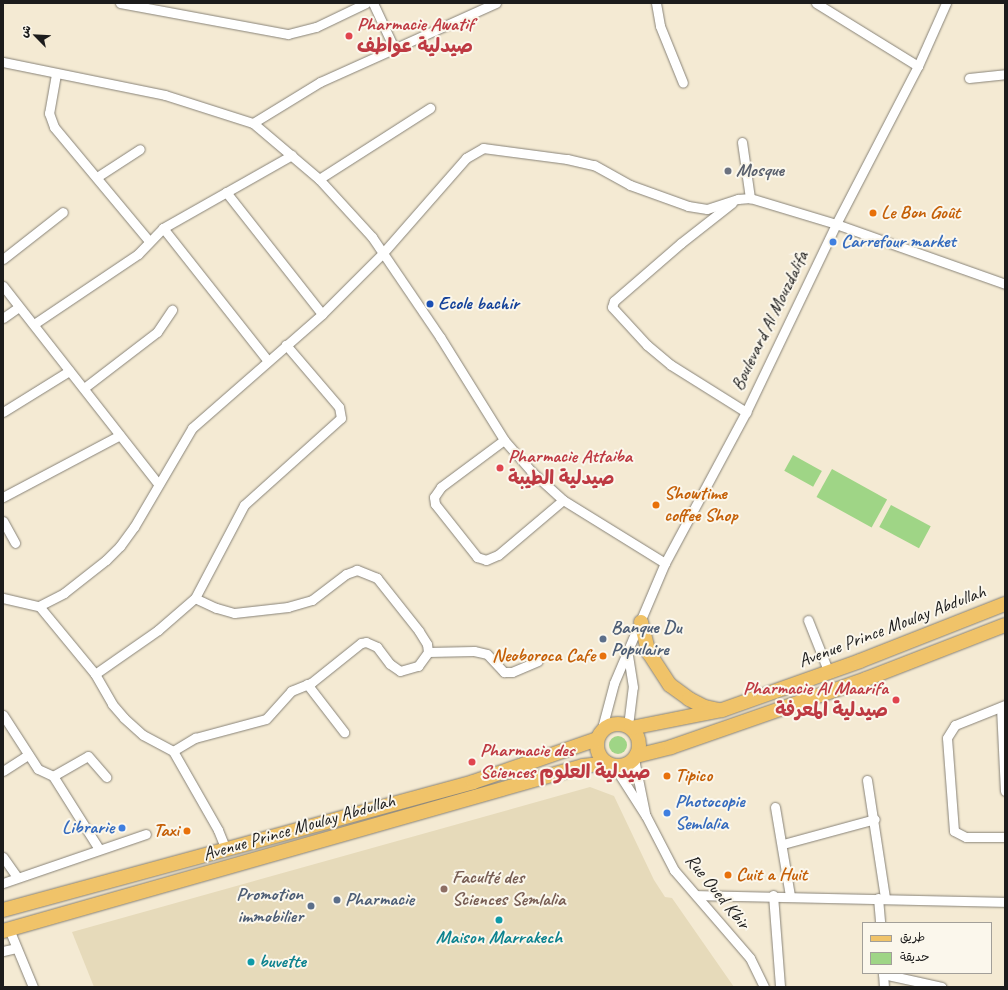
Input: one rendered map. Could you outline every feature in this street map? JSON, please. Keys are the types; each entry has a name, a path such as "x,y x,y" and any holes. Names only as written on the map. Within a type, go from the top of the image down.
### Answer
{"main road":[{"name":"Avenue Prince Moulay Abdullah","path":"629,727 722,710 829,673 1005,604"},
{"path":"641,622 649,654 670,685 705,707 722,710"},
{"name":"Avenue Prince Moulay Abdullah","path":"635,758 677,745 866,679 1005,625"},
{"path":"614,724 629,727 638,738 635,758 625,766 610,765 598,753 599,735 614,724"},
{"name":"Avenue Prince Moulay Abdullah","path":"3,910 473,782 599,735"},
{"name":"Avenue Prince Moulay Abdullah","path":"6,930 583,766 610,765"}],"street":[{"path":"120,3 288,34 316,27 366,3"},
{"path":"373,3 394,48"},
{"path":"253,123 320,82 496,3"},
{"path":"656,3 660,26 683,83"},
{"path":"816,3 918,66"},
{"name":"Boulevard Al Mouzdalifa","path":"599,735 608,700 665,563 746,412 836,224 918,66 946,3"},
{"path":"3,62 165,95 253,123 319,179 372,237 382,254 440,337 504,440 531,472 562,500 665,563"},
{"path":"56,74 50,120 148,240"},
{"path":"969,78 1005,74"},
{"path":"319,179 430,108"},
{"path":"742,142 750,198"},
{"path":"97,177 140,148"},
{"path":"39,606 64,593 120,546 192,428 322,314 382,254 396,235 466,158 483,148 568,159 594,165 630,185 688,206 707,209 738,199 750,198 836,224 1005,284"},
{"path":"34,324 138,254 148,240 163,228 292,155"},
{"path":"226,192 322,314"},
{"path":"738,199 675,248 614,301 612,307 630,329 671,365 746,412"},
{"path":"3,259 62,212"},
{"path":"163,228 268,361"},
{"path":"3,286 158,484"},
{"path":"3,318 19,307"},
{"path":"84,388 157,332 172,310"},
{"path":"95,674 158,630 195,598 244,505 341,418 339,406 286,345"},
{"path":"3,412 69,371"},
{"path":"3,497 120,435"},
{"path":"504,440 441,487 434,497 435,504 477,557 486,560 498,555 562,500"},
{"path":"5,527 15,543"},
{"path":"173,751 195,738 266,720 286,695 307,684 361,643 377,647 390,664 400,671 418,666 428,652 427,644 419,631 377,578 357,570 346,574 312,600 288,607 234,613 216,608 195,598"},
{"path":"3,598 39,606 95,674 112,704 124,718 143,734 173,751 218,830 226,850"},
{"path":"808,620 829,673"},
{"path":"428,652 474,651 487,654 504,672 512,672 538,661"},
{"path":"628,655 634,687 629,727"},
{"path":"307,684 344,732"},
{"path":"1005,791 1003,706 955,725 947,738 954,831 966,837 1005,837"},
{"path":"3,715 38,769 53,776 99,849"},
{"path":"3,770 28,755"},
{"path":"53,776 88,756 106,778"},
{"name":"Rue Oued Kbir","path":"635,758 646,816"},
{"name":"Rue Oued Kbir","path":"610,765 646,816 674,870 750,958 764,987"},
{"path":"867,780 875,819 882,898 880,922"},
{"path":"776,808 783,844 790,896"},
{"path":"783,844 875,819"},
{"path":"3,883 146,834"},
{"path":"3,857 17,877"},
{"path":"696,895 773,895 1005,902"},
{"path":"773,895 780,987"},
{"path":"6,930 16,948 33,987"},
{"path":"3,951 16,948"},
{"path":"883,974 884,987"},
{"path":"887,974 942,987"}],"shaded area":[{"name":"Faculté des Sciences Semlalia","path":"590,787 614,796 654,880 665,897 672,898 734,987 94,987 72,932"}],"green space":[{"path":"793,455 822,471 813,487 784,471"},
{"path":"832,469 887,500 872,528 816,497"},
{"path":"891,505 931,526 919,548 879,527"},
{"path":"618,736 624,739 627,745 624,751 618,754 612,751 609,745 612,739"}],"place":[{"name":"Pharmacie Awatif صيدلية عواطف","path":"349,36"},
{"name":"Mosque","path":"728,171"},
{"name":"Le Bon Goût","path":"873,213"},
{"name":"Carrefour market","path":"833,242"},
{"name":"Ecole bachir","path":"430,304"},
{"name":"Pharmacie Attaiba صيدلية الطيبة","path":"500,468"},
{"name":"Showtime coffee Shop","path":"656,505"},
{"name":"Banque Du Populaire","path":"603,639"},
{"name":"Neoboroca Cafe","path":"603,656"},
{"name":"Pharmacie Al Maarifa صيدلية المعرفة","path":"896,700"},
{"name":"Pharmacie des Sciences صيدلية العلوم","path":"472,762"},
{"name":"Tipico","path":"667,776"},
{"name":"Photocopie Semlalia","path":"667,813"},
{"name":"Librarie","path":"122,828"},
{"name":"Taxi","path":"187,831"},
{"name":"Cuit a Huit","path":"728,875"},
{"name":"Faculté des Sciences Semlalia","path":"444,889"},
{"name":"Pharmacie","path":"337,900"},
{"name":"Promotion immobilier","path":"311,906"},
{"name":"Maison Marrakech","path":"499,920"},
{"name":"buvette","path":"251,962"}]}
